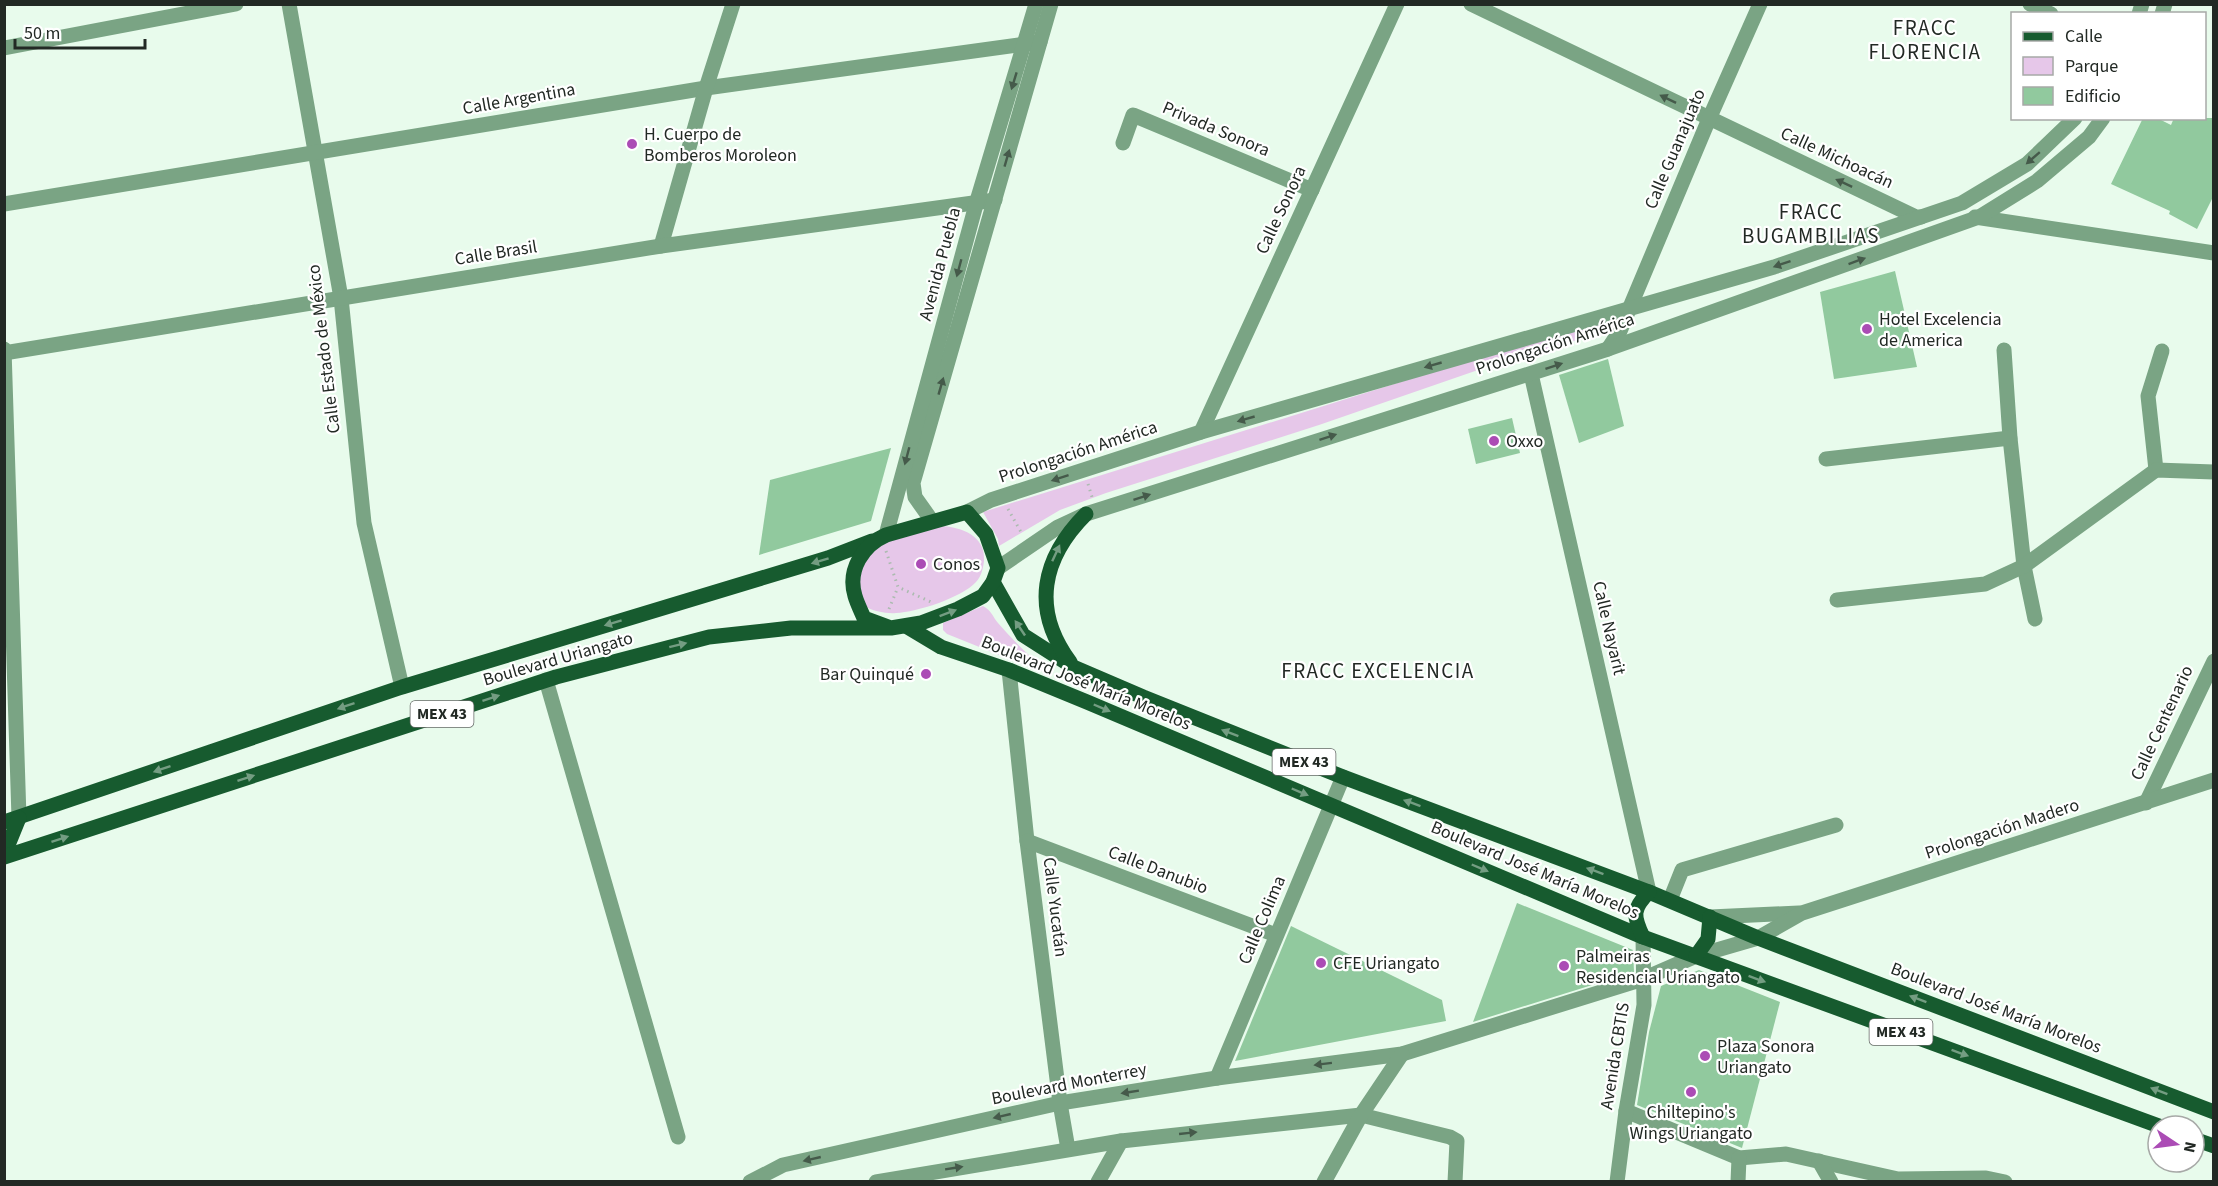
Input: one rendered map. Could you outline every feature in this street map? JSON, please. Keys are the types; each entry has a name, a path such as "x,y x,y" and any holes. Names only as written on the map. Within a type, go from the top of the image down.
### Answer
{"main road":[{"name":"MEX 43","path":"966,512 986,534 996,575 983,596 952,612 921,623 899,627 864,618 854,594 854,565 880,537 966,512"},
{"path":"1073,667 1054,633 1046,591 1054,555 1069,532 1091,513"},
{"name":"Boulevard Uriangato","path":"12,820 402,687 828,558 880,537"},
{"name":"Boulevard José María Morelos","path":"996,575 1023,635 1073,667 1199,721 1670,900 1758,938 2214,1112"},
{"name":"Boulevard Uriangato","path":"4,856 546,680 709,637 791,628 899,627"},
{"name":"Boulevard José María Morelos","path":"899,627 942,647 1009,670 1643,937 2146,1122"},
{"path":"4,856 12,820"},
{"path":"1643,937 1635,919 1638,903 1649,892"},
{"path":"1696,956 1708,939 1710,916"}],"street":[{"path":"4,48 236,4"},
{"name":"Calle Estado de México","path":"289,4 340,298 364,523 402,687"},
{"path":"661,246 706,88 733,4"},
{"name":"Avenida Puebla","path":"880,537 1036,4"},
{"name":"Avenida Puebla","path":"932,521 915,497 913,483 1051,4"},
{"name":"Calle Sonora","path":"1202,432 1397,4"},
{"name":"Calle Michoacán","path":"1471,4 1916,217 1980,217 2214,253"},
{"name":"Calle Guanajuato","path":"1608,349 1620,331 1760,4"},
{"path":"2030,4 2047,12"},
{"name":"Calle Argentina","path":"4,204 706,88 1040,42"},
{"name":"Privada Sonora","path":"1123,143 1133,115 1312,190"},
{"name":"Prolongación América","path":"966,512 1002,497 1202,432 1774,267 1962,202 2027,164 2073,120"},
{"name":"Prolongación América","path":"996,575 1029,547 1058,527 1091,513 1608,349 1980,217 2037,180 2089,137 2102,120"},
{"name":"Calle Brasil","path":"5,352 661,246 995,200"},
{"path":"2004,350 2010,438 2024,566 2035,619"},
{"path":"2156,470 2148,396 2162,351"},
{"path":"5,352 12,820"},
{"name":"Calle Nayarit","path":"1531,374 1649,892"},
{"path":"1826,459 2010,438"},
{"path":"1837,600 1985,584 2024,566 2156,470 2214,472"},
{"name":"Calle Centenario","path":"2146,803 2214,661"},
{"name":"Calle Yucatán","path":"1009,670 1059,1103 1068,1149"},
{"path":"546,680 678,1137"},
{"name":"Calle Colima","path":"1217,1078 1343,777"},
{"name":"Prolongación Madero","path":"1758,938 1802,913 2214,780"},
{"path":"1670,900 1682,870 1836,825"},
{"name":"Calle Danubio","path":"1027,841 1276,935"},
{"name":"Prolongación Madero","path":"1710,916 1802,913"},
{"name":"Avenida CBTIS","path":"1617,1182 1626,1111 1644,1005 1643,937"},
{"name":"Boulevard Monterrey","path":"750,1182 783,1165 1059,1103 1217,1078 1402,1054 1643,979 1696,956 1758,938"},
{"path":"1324,1182 1361,1115 1402,1054"},
{"path":"1359,1060 1372,1066 1379,1077 1378,1089"},
{"path":"1626,1111 1739,1158 1786,1154 1893,1180 1986,1178 2005,1182"},
{"path":"883,1181 1121,1141 1361,1115 1450,1137 1457,1141 1455,1182"},
{"path":"1098,1182 1121,1141"},
{"path":"1738,1182 1739,1158"},
{"path":"1819,1161 1831,1182"}],"path":[{"path":"1084,470 1091,513"},
{"path":"1002,497 1029,547"},
{"path":"880,537 898,587 889,609"},
{"path":"898,587 952,612"}],"green space":[{"path":"1621,318 1618,328 1478,370 1319,425 1106,493 1060,510 999,546 998,539 983,512 1439,370"},
{"path":"941,526 957,528 971,534 981,545 984,561 982,573 976,582 950,599 915,610 889,613 875,611 865,606 860,592 859,572 862,560 871,547 887,540"},
{"path":"983,606 1039,664 1037,670 947,634 943,630 943,623"}],"building":[{"path":"2214,118 2214,195 2197,229 2169,214 2170,211 2111,184 2142,120 2161,120 2171,125 2173,120"},
{"name":"Hotel Excelencia de America","path":"1895,271 1917,367 1834,379 1820,292"},
{"path":"1608,359 1624,426 1579,443 1559,375"},
{"name":"Oxxo","path":"1512,418 1520,453 1476,464 1468,429"},
{"path":"891,448 871,521 759,555 770,480"},
{"name":"Palmeiras Residencial Uriangato","path":"1517,903 1633,950 1634,972 1473,1022"},
{"name":"CFE Uriangato","path":"1291,926 1442,1000 1446,1021 1235,1061"},
{"name":"Plaza Sonora Uriangato","path":"1699,970 1780,1002 1742,1148 1637,1105 1649,1032 1661,986"}],"place":[{"name":"H. Cuerpo de Bomberos Moroleon","path":"632,144"},
{"name":"Hotel Excelencia de America","path":"1867,329"},
{"name":"Oxxo","path":"1494,441"},
{"name":"Conos","path":"921,564"},
{"name":"Bar Quinqué","path":"926,674"},
{"name":"CFE Uriangato","path":"1321,963"},
{"name":"Palmeiras Residencial Uriangato","path":"1564,966"},
{"name":"Plaza Sonora Uriangato","path":"1705,1056"},
{"name":"Chiltepino's Wings Uriangato","path":"1691,1092"}],"district":[{"name":"FRACC FLORENCIA","path":"1925,40"},
{"name":"FRACC BUGAMBILIAS","path":"1811,224"},
{"name":"FRACC EXCELENCIA","path":"1378,671"}]}
